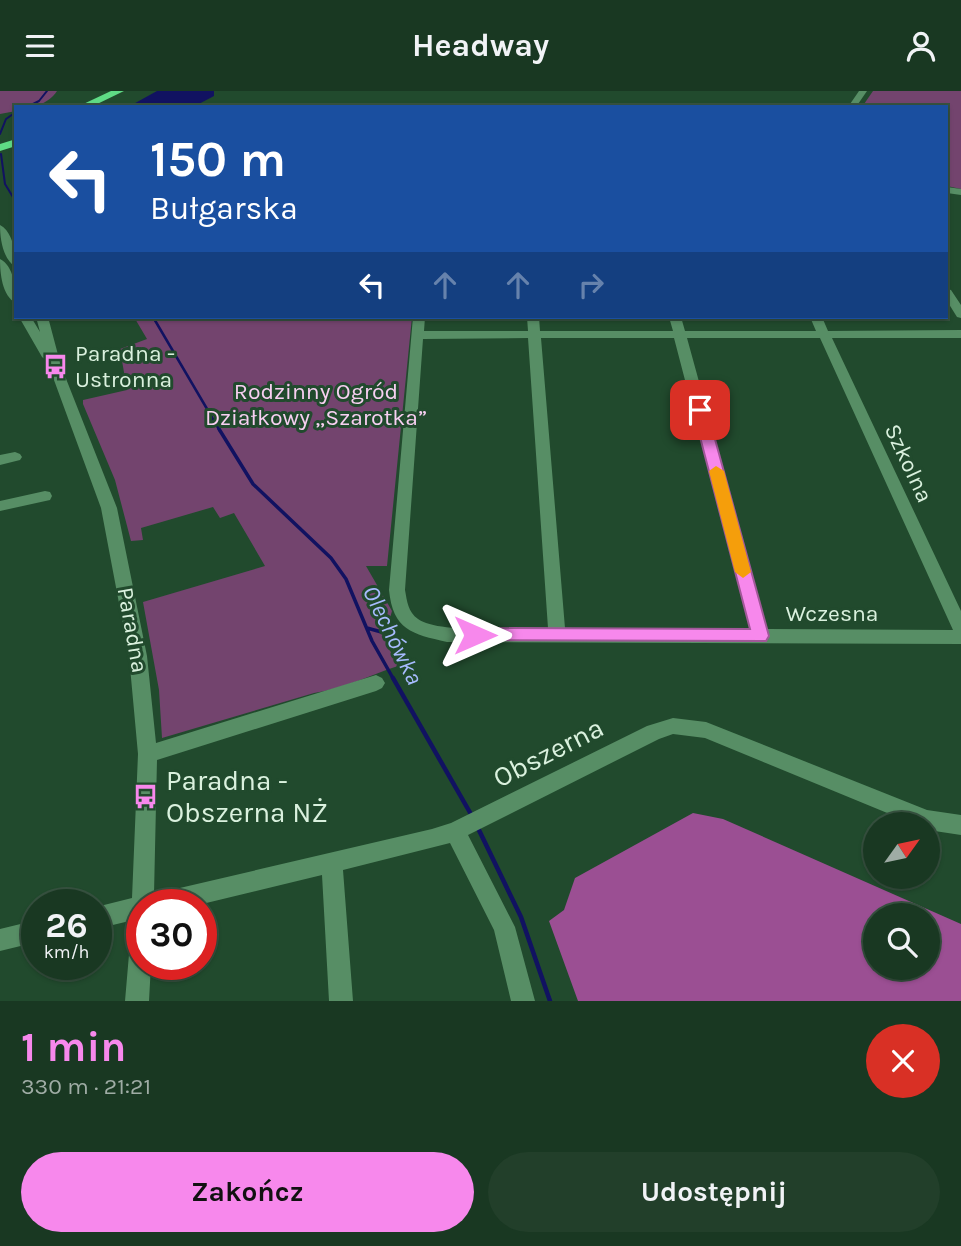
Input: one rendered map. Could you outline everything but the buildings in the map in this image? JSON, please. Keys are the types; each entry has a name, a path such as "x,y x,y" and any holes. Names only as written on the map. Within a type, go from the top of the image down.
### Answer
{"main road":[{"path":"88,105 123,93"},
{"path":"105,105 123,93"}],"street":[{"path":"0,228 14,260"},
{"path":"0,262 8,285"},
{"path":"948,294 961,314"},
{"name":"Paradna","path":"26,319 55,366"},
{"name":"Paradna","path":"43,319 55,366 109,508 142,684 148,754 144,889"},
{"path":"419,319 418,335 961,334"},
{"path":"533,319 557,635"},
{"path":"676,319 760,636"},
{"name":"Szkolna","path":"817,319 961,629"},
{"name":"Wczesna","path":"418,335 398,563 399,607 411,623 428,631 447,635 961,637"},
{"path":"0,460 15,457"},
{"path":"0,506 45,496"},
{"path":"148,754 376,683"},
{"name":"Obszerna","path":"217,890 410,846 459,829 654,732 673,726 706,730 927,820 961,825"},
{"path":"459,829 504,927 523,1001"},
{"path":"332,864 341,1001"},
{"path":"0,940 21,935"},
{"path":"137,1001 138,980"}],"green space":[{"path":"0,91 57,91 44,103 14,105 14,111 0,114"},
{"path":"873,91 961,91 961,189 948,186 948,105 863,105"},
{"name":"Rodzinny Ogród Działkowy „Szarotka”","path":"135,319 412,319 387,566 366,566 392,611 388,640 398,666 335,688 162,738 159,690 143,602 265,566 234,513 220,518 213,507 141,528 143,540 131,541 115,480 83,400 127,390 120,349 147,339"}],"shaded area":[{"path":"157,91 214,91 214,96 197,105 132,105"},
{"path":"693,813 723,819 863,881 863,889 882,889 913,903 863,903 863,980 940,980 940,915 961,924 961,1001 578,1001 549,921 564,910 575,878"}],"waterway":[{"name":"Olechówka","path":"31,105 39,101 47,91"},
{"name":"Olechówka","path":"0,134 6,119 14,113"},
{"name":"Olechówka","path":"1,154 5,184 14,199"},
{"name":"Olechówka","path":"154,319 220,431"},
{"name":"Olechówka","path":"219,429 253,484 331,558 346,579 372,641 394,680"},
{"path":"367,628 385,633"},
{"name":"Olechówka","path":"393,678 472,816"},
{"name":"Olechówka","path":"477,826 521,917 550,1001"}],"slow traffic":[{"path":"716,471 743,572"}],"place":[{"name":"Paradna - Ustronna","path":"55,366"},
{"name":"Paradna - Obszerna NŻ","path":"146,796"}],"route":[{"path":"475,635 760,636 700,410"}]}
